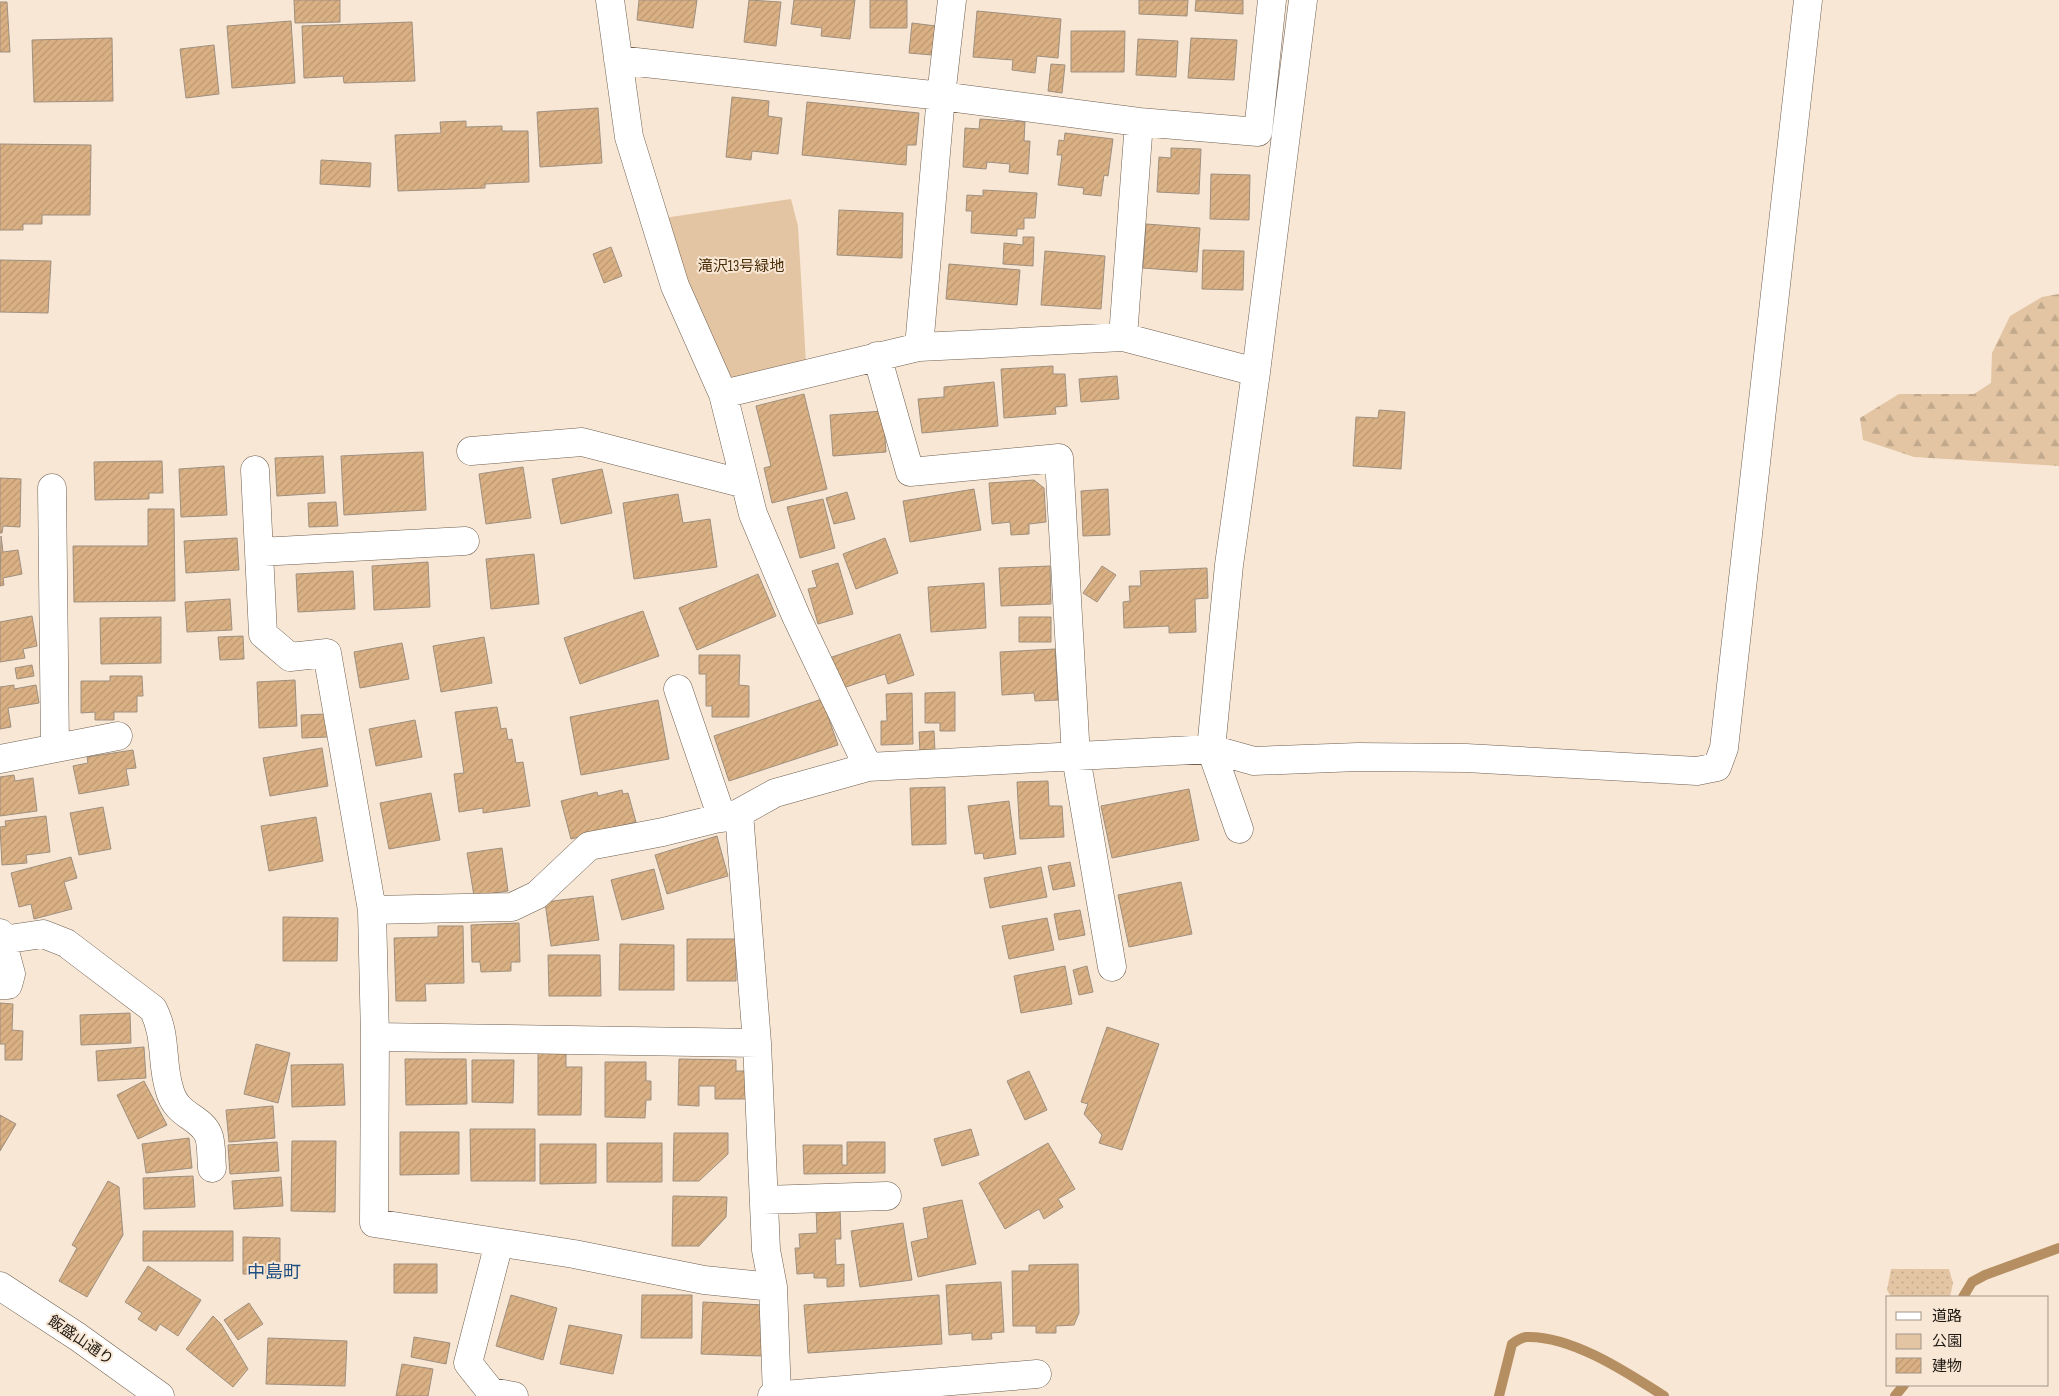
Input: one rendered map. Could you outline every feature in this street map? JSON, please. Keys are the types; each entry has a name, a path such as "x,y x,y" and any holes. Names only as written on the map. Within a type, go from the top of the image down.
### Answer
{"street":[{"path":"610,0 629,137 675,286 724,394 753,514 796,616 868,767"},
{"path":"919,347 941,96 952,0"},
{"path":"618,60 941,96 1139,122 1258,132 1272,0"},
{"path":"1240,829 1211,749 1230,565 1303,0"},
{"path":"372,910 512,907 537,895 589,846 730,816 775,793 868,767 1211,749 1254,760 1358,756 1466,758 1697,772 1717,767 1724,748 1808,0"},
{"path":"1124,337 1139,122"},
{"path":"724,394 919,347 1124,337 1256,372"},
{"path":"877,356 910,472 1059,458 1076,756 1112,967"},
{"path":"471,451 582,442 745,484"},
{"path":"255,470 263,634 290,657 327,653 372,910 374,1223 574,1254 704,1280 773,1287"},
{"path":"52,488 55,748"},
{"path":"259,552 465,541"},
{"path":"678,689 730,816 757,1043 766,1250 773,1287 777,1396"},
{"path":"0,759 118,736"},
{"path":"0,985 8,985 11,974 1,936 44,934 66,943 153,1009 161,1025 169,1088 178,1108 195,1120 208,1134 212,1168"},
{"path":"374,1038 757,1043"},
{"path":"764,1200 887,1196"},
{"path":"499,1243 468,1363 490,1392 514,1396"},
{"name":"飯盛山通り","path":"0,1286 78,1337 160,1396"},
{"path":"772,1396 1037,1374"}],"green space":[{"name":"滝沢13号緑地","path":"791,199 798,226 806,363 728,383 682,280 664,218"},
{"path":"2059,294 2059,466 1914,457 1863,440 1860,418 1899,394 1974,394 1991,383 1992,353 2010,316 2042,297"},
{"path":"1891,1269 1949,1269 1953,1283 1950,1296 1890,1296 1887,1290"}],"building":[{"path":"294,0 340,0 340,22 295,23"},
{"path":"639,0 697,0 693,28 637,20"},
{"path":"749,0 781,2 776,46 744,42"},
{"path":"794,0 855,0 850,39 821,36 822,28 791,24"},
{"path":"870,0 907,0 907,28 870,28"},
{"path":"1139,0 1188,0 1187,16 1139,14"},
{"path":"1196,0 1243,0 1243,14 1195,11"},
{"path":"0,2 7,2 10,52 0,52"},
{"path":"977,11 1061,19 1058,58 1037,56 1035,73 1012,70 1013,60 973,57"},
{"path":"291,21 295,83 232,88 227,26"},
{"path":"412,22 415,81 344,83 343,76 304,78 302,26"},
{"path":"912,23 936,26 932,55 909,53"},
{"path":"1071,31 1125,31 1124,72 1071,72"},
{"path":"112,38 113,101 34,102 32,40"},
{"path":"1191,38 1237,40 1234,80 1188,78"},
{"path":"1138,39 1178,41 1176,77 1136,75"},
{"path":"214,45 219,94 186,98 180,49"},
{"path":"1051,64 1065,65 1062,93 1048,91"},
{"path":"732,97 769,101 768,116 782,118 778,154 752,151 751,160 726,157"},
{"path":"807,102 919,113 916,145 907,145 906,165 802,155"},
{"path":"598,108 602,163 540,167 537,112"},
{"path":"980,119 1025,122 1024,141 1030,141 1028,174 1009,172 1010,164 987,162 986,169 963,167 965,128 979,129"},
{"path":"466,121 466,127 502,126 502,131 528,131 529,182 485,184 485,188 398,191 395,135 441,133 440,122"},
{"path":"1065,133 1113,139 1108,176 1104,175 1101,196 1083,194 1084,188 1058,185 1062,155 1057,155 1059,140 1064,141"},
{"path":"0,144 91,145 90,215 42,215 42,224 23,224 23,230 0,230"},
{"path":"1171,148 1201,149 1199,194 1157,192 1159,157 1171,158"},
{"path":"321,160 371,163 370,187 320,184"},
{"path":"1211,174 1250,175 1249,220 1210,219"},
{"path":"983,190 1037,193 1035,218 1024,218 1024,229 1017,229 1017,236 971,233 972,211 966,211 967,195 983,196"},
{"path":"839,210 903,213 902,258 837,255"},
{"path":"1146,224 1200,228 1197,272 1143,268"},
{"path":"1023,237 1034,237 1033,266 1003,264 1004,243 1023,245"},
{"path":"611,247 622,276 604,283 593,254"},
{"path":"1203,250 1244,251 1243,290 1202,289"},
{"path":"1045,251 1105,256 1101,309 1041,305"},
{"path":"0,260 51,261 48,313 0,312"},
{"path":"949,264 1020,270 1017,305 946,299"},
{"path":"1053,366 1053,374 1065,374 1067,406 1055,407 1056,414 1004,418 1001,369"},
{"path":"1117,376 1119,399 1081,402 1079,379"},
{"path":"994,382 998,426 922,433 918,399 944,397 944,387"},
{"path":"804,394 827,489 772,503 764,468 771,466 756,406"},
{"path":"1379,410 1405,412 1401,469 1353,466 1356,417 1378,418"},
{"path":"883,411 886,452 833,456 830,415"},
{"path":"423,452 426,510 344,515 341,456"},
{"path":"323,456 325,493 277,496 275,458"},
{"path":"162,461 163,493 149,493 149,499 95,500 94,462"},
{"path":"224,466 227,515 181,517 179,469"},
{"path":"523,467 531,518 486,524 479,474"},
{"path":"602,469 612,513 561,524 552,479"},
{"path":"0,478 21,479 20,527 3,526 2,533 0,533"},
{"path":"1034,480 1044,488 1046,522 1029,524 1029,534 1011,535 1010,522 992,524 989,483"},
{"path":"974,489 981,530 910,542 903,501"},
{"path":"1108,489 1110,535 1083,536 1081,491"},
{"path":"847,492 855,519 834,524 826,498"},
{"path":"678,494 683,523 710,519 717,567 634,579 623,503"},
{"path":"823,499 835,548 800,558 787,507"},
{"path":"336,502 338,526 309,527 308,503"},
{"path":"148,509 174,509 175,601 74,602 73,546 148,546"},
{"path":"1,536 3,552 18,550 22,574 3,578 4,585 0,586"},
{"path":"237,538 239,570 186,573 184,541"},
{"path":"885,538 898,573 856,589 843,554"},
{"path":"534,554 539,604 491,609 486,559"},
{"path":"428,562 430,607 374,610 372,566"},
{"path":"838,563 853,614 818,624 808,589 817,587 812,571"},
{"path":"1050,566 1051,604 1001,606 999,568"},
{"path":"1102,566 1116,575 1097,602 1083,593"},
{"path":"1207,568 1208,598 1195,599 1196,632 1169,633 1169,626 1124,628 1123,602 1130,601 1129,586 1141,586 1140,571"},
{"path":"353,571 355,609 298,612 296,574"},
{"path":"758,574 776,616 697,650 679,608"},
{"path":"984,583 986,628 931,632 928,587"},
{"path":"230,599 232,630 187,632 185,602"},
{"path":"643,611 659,656 580,684 564,638"},
{"path":"32,616 37,646 23,649 25,658 0,662 0,622"},
{"path":"161,617 161,663 101,664 100,618"},
{"path":"1019,617 1051,617 1051,642 1019,642"},
{"path":"900,634 914,675 888,684 885,674 840,689 829,658"},
{"path":"243,636 244,659 220,660 218,637"},
{"path":"484,637 492,683 441,692 433,646"},
{"path":"402,643 409,679 360,688 354,652"},
{"path":"1055,649 1058,700 1035,701 1034,693 1002,695 1000,652"},
{"path":"699,655 740,655 739,685 749,686 749,717 712,717 712,706 706,706 706,674 699,674"},
{"path":"32,665 34,676 17,679 15,668"},
{"path":"110,676 142,676 143,696 137,696 137,712 114,712 114,720 95,720 95,712 81,713 81,681 110,681"},
{"path":"295,680 297,726 259,728 257,682"},
{"path":"14,685 14,689 36,685 39,703 8,708 11,727 0,729 0,687"},
{"path":"955,692 955,731 940,731 940,723 925,723 925,693"},
{"path":"912,693 913,744 881,745 881,721 887,721 886,694"},
{"path":"822,699 838,745 729,781 714,736"},
{"path":"658,700 669,759 581,775 570,717"},
{"path":"497,707 501,729 506,728 508,740 512,739 516,763 523,762 530,806 483,813 483,808 459,812 454,774 464,773 455,712"},
{"path":"326,714 328,737 302,738 301,715"},
{"path":"415,720 422,757 376,766 369,729"},
{"path":"934,731 935,751 920,752 919,732"},
{"path":"322,748 328,786 270,796 263,758"},
{"path":"133,750 136,768 126,769 129,785 79,794 73,766 88,763 87,757"},
{"path":"14,775 15,781 33,778 37,811 0,816 0,777"},
{"path":"1048,781 1049,806 1062,806 1064,837 1020,839 1017,782"},
{"path":"945,787 946,844 912,845 910,788"},
{"path":"1189,789 1199,840 1112,858 1101,806"},
{"path":"622,790 623,794 628,793 636,822 571,839 561,801 597,792 598,796"},
{"path":"431,793 440,840 389,849 380,803"},
{"path":"1009,801 1016,854 984,859 983,853 975,854 968,806"},
{"path":"103,807 111,849 79,855 70,813"},
{"path":"46,816 50,852 26,855 27,863 2,865 0,827 6,826 5,821"},
{"path":"316,817 323,861 269,871 261,826"},
{"path":"717,836 728,876 667,894 655,855"},
{"path":"502,848 508,891 474,896 467,853"},
{"path":"71,857 77,878 64,882 72,909 34,919 31,904 19,907 11,873"},
{"path":"1070,862 1075,886 1053,890 1048,866"},
{"path":"1041,867 1047,897 990,908 984,878"},
{"path":"654,869 664,909 622,920 611,880"},
{"path":"1181,882 1192,934 1129,947 1118,895"},
{"path":"593,896 599,940 551,946 545,902"},
{"path":"1080,910 1085,935 1059,940 1054,914"},
{"path":"283,917 338,918 337,961 283,961"},
{"path":"1047,918 1054,950 1009,959 1002,926"},
{"path":"519,923 520,962 511,962 511,971 481,972 480,962 472,962 471,925"},
{"path":"438,926 463,926 464,983 425,984 426,1001 396,1001 394,938 438,937"},
{"path":"687,939 736,939 736,981 687,981"},
{"path":"620,944 674,945 674,990 619,990"},
{"path":"548,955 600,955 601,996 549,996"},
{"path":"1065,966 1072,1004 1021,1013 1014,976"},
{"path":"1087,966 1093,992 1079,995 1073,970"},
{"path":"0,1003 13,1004 12,1030 23,1031 22,1060 5,1060 5,1044 0,1044"},
{"path":"130,1013 131,1043 81,1045 80,1015"},
{"path":"1107,1027 1159,1044 1122,1150 1099,1143 1102,1135 1084,1114 1088,1104 1081,1102"},
{"path":"256,1044 290,1053 278,1103 244,1094"},
{"path":"144,1047 146,1078 98,1081 96,1051"},
{"path":"538,1053 566,1053 566,1067 582,1067 581,1115 538,1115"},
{"path":"405,1059 466,1059 467,1104 406,1105"},
{"path":"679,1059 736,1060 736,1071 747,1071 746,1099 715,1099 715,1086 699,1086 699,1106 678,1105"},
{"path":"472,1060 514,1060 513,1103 472,1102"},
{"path":"605,1062 646,1062 646,1081 651,1081 651,1100 646,1100 645,1118 605,1117"},
{"path":"343,1064 345,1105 292,1107 291,1065"},
{"path":"1029,1071 1047,1110 1025,1120 1007,1081"},
{"path":"144,1081 167,1125 138,1139 117,1095"},
{"path":"273,1106 275,1138 229,1142 226,1110"},
{"path":"0,1115 16,1124 0,1151"},
{"path":"470,1129 535,1129 535,1181 471,1181"},
{"path":"971,1129 979,1155 942,1166 934,1139"},
{"path":"400,1132 459,1132 459,1174 400,1175"},
{"path":"674,1133 728,1133 728,1154 699,1181 673,1181"},
{"path":"189,1138 192,1168 146,1173 142,1144"},
{"path":"292,1141 336,1141 335,1212 291,1211"},
{"path":"277,1142 279,1171 230,1174 228,1145"},
{"path":"847,1142 885,1142 885,1173 804,1174 803,1145 842,1145 842,1165 847,1165"},
{"path":"607,1143 662,1143 662,1182 607,1182"},
{"path":"1048,1143 1075,1189 1058,1199 1063,1207 1044,1219 1039,1209 1005,1229 979,1183"},
{"path":"540,1144 596,1144 596,1183 540,1184"},
{"path":"193,1176 195,1207 144,1209 143,1178"},
{"path":"281,1177 283,1206 234,1209 232,1181"},
{"path":"108,1181 119,1187 123,1235 87,1297 59,1281 77,1248 72,1245"},
{"path":"673,1196 727,1197 726,1217 699,1246 672,1246"},
{"path":"962,1200 976,1264 918,1277 911,1242 928,1238 923,1208"},
{"path":"816,1208 840,1208 841,1239 835,1239 836,1265 844,1264 844,1286 827,1287 827,1278 814,1278 814,1273 797,1274 795,1248 800,1248 799,1234 817,1233"},
{"path":"903,1223 912,1280 860,1287 851,1231"},
{"path":"143,1231 233,1231 233,1261 143,1261"},
{"path":"243,1237 280,1238 280,1275 243,1274"},
{"path":"394,1264 437,1264 437,1293 394,1293"},
{"path":"1078,1264 1079,1313 1074,1325 1056,1326 1056,1333 1036,1333 1036,1326 1013,1326 1012,1271 1029,1271 1029,1265"},
{"path":"148,1266 201,1300 178,1336 160,1324 156,1331 138,1319 142,1313 125,1302"},
{"path":"1001,1282 1004,1332 991,1333 992,1339 972,1340 972,1333 949,1335 946,1285"},
{"path":"511,1295 557,1308 543,1360 496,1346"},
{"path":"642,1295 692,1295 692,1338 641,1338"},
{"path":"939,1295 942,1344 808,1353 804,1305"},
{"path":"703,1302 764,1305 762,1356 701,1354"},
{"path":"249,1303 263,1324 238,1340 224,1320"},
{"path":"213,1316 221,1324 248,1369 233,1387 186,1349"},
{"path":"569,1325 622,1335 613,1374 560,1364"},
{"path":"414,1337 450,1343 446,1364 411,1357"},
{"path":"268,1338 347,1341 345,1386 266,1384"},
{"path":"402,1364 433,1369 428,1396 396,1396"}],"waterway":[{"path":"1964,1296 1972,1282 1985,1275 2059,1248"},
{"path":"1499,1396 1512,1344 1526,1337 1543,1338 1580,1349 1634,1377 1664,1396"},
{"path":"1895,1396 1903,1386"}],"district":[{"name":"中島町","path":"274,1272"}]}
